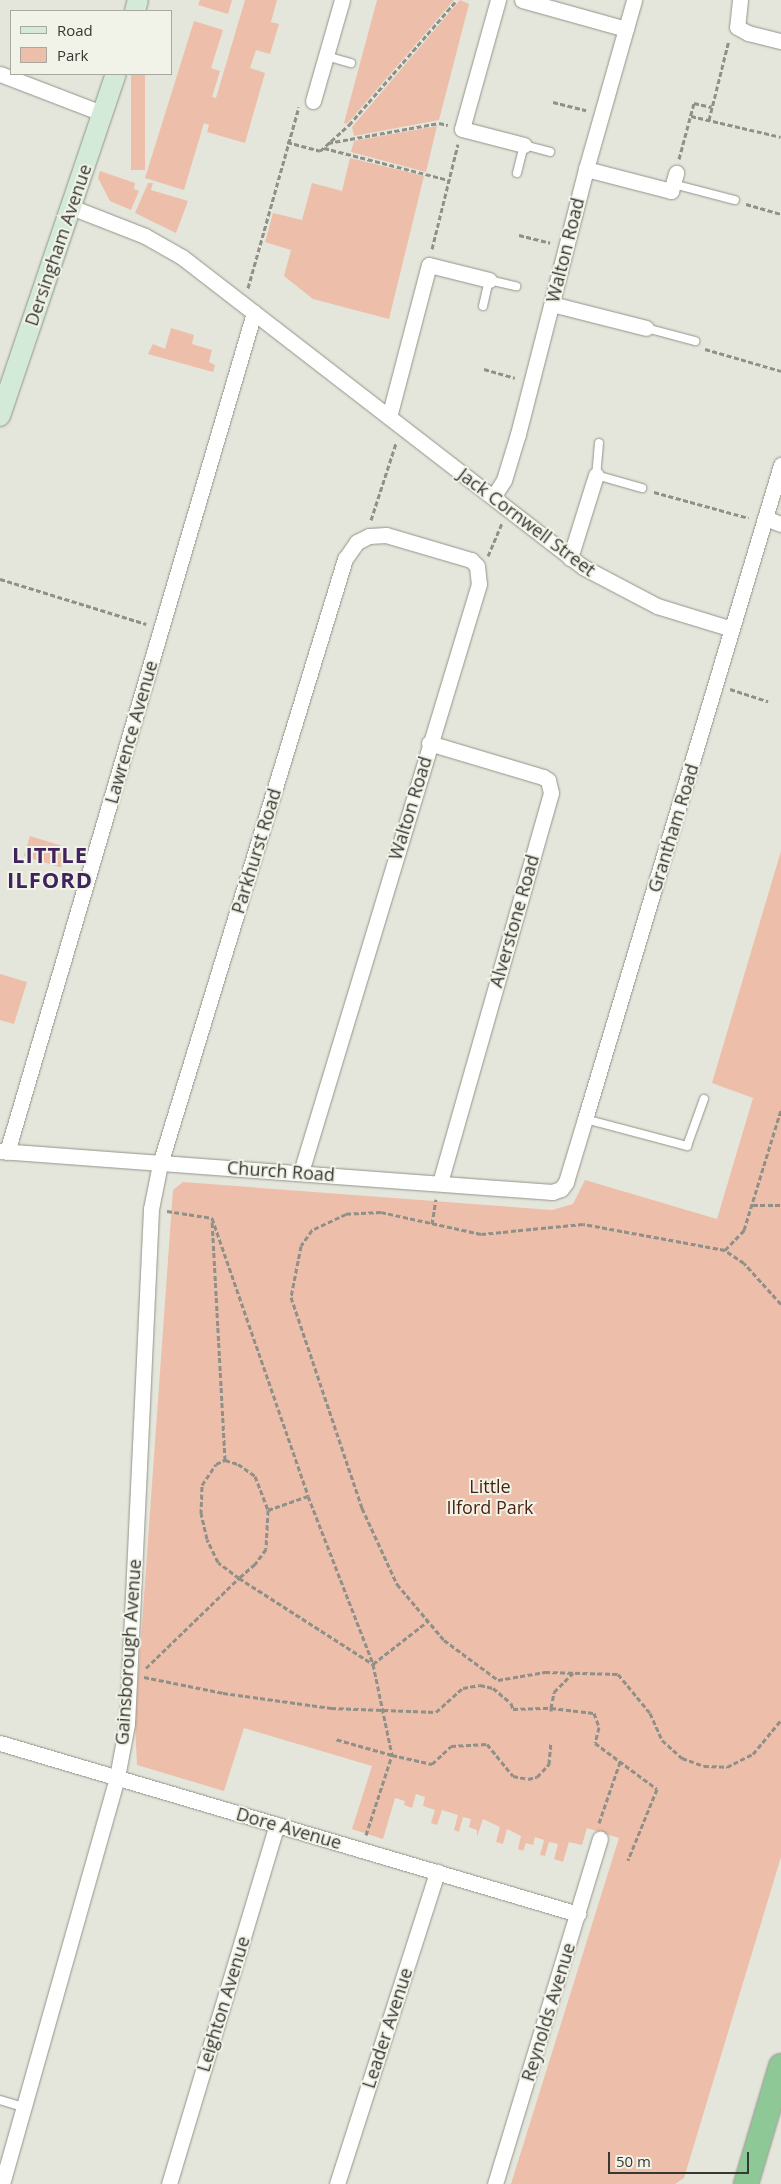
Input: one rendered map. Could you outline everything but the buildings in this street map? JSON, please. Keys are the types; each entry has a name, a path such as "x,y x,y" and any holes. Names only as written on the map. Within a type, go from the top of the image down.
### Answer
{"highway":[{"path":"746,2184 781,2066"}],"main road":[{"name":"Dersingham Avenue","path":"0,416 116,75"}],"street":[{"path":"313,101 342,0"},
{"path":"498,0 462,129 524,145"},
{"path":"522,0 626,29"},
{"name":"Walton Road","path":"492,497 504,480 532,382 586,169 634,0"},
{"path":"740,0 737,27 748,33 781,41"},
{"path":"0,74 104,114"},
{"path":"586,169 671,191 674,178"},
{"name":"Jack Cornwell Street","path":"71,207 145,236 182,257 570,558 640,598 732,629"},
{"path":"395,422 429,264 489,280"},
{"path":"552,304 646,328"},
{"name":"Lawrence Avenue","path":"4,1151 161,629 249,309"},
{"name":"Grantham Road","path":"561,1188 566,1182 781,465"},
{"path":"570,558 596,475"},
{"path":"765,520 781,524"},
{"path":"363,539 386,536 462,556 477,566"},
{"name":"Parkhurst Road","path":"160,1164 345,559 363,539"},
{"name":"Walton Road","path":"301,1172 429,743 476,595 477,566"},
{"name":"Alverstone Road","path":"429,743 543,777 548,780 550,793 440,1182"},
{"name":"Church Road","path":"4,1151 160,1164 440,1182 552,1192 561,1188"},
{"name":"Gainsborough Avenue","path":"2,2184 117,1777 127,1724 151,1209 160,1164"},
{"name":"Dore Avenue","path":"0,1743 578,1914"},
{"name":"Leighton Avenue","path":"169,2184 277,1825"},
{"name":"Reynolds Avenue","path":"495,2184 599,1844"},
{"name":"Leader Avenue","path":"337,2184 437,1872"}],"lane":[{"path":"326,56 351,63"},
{"path":"517,173 524,145 550,152"},
{"path":"674,178 735,200"},
{"path":"483,306 489,280 516,286"},
{"path":"646,328 695,341"},
{"path":"599,443 596,475 642,488"},
{"path":"585,1119 687,1146 704,1099"},
{"path":"0,2100 23,2107"}],"path":[{"path":"323,148 349,126 457,0"},
{"path":"709,120 730,35 737,27"},
{"path":"553,102 601,114"},
{"path":"674,178 694,103 712,107"},
{"path":"249,309 287,142 297,107"},
{"path":"691,116 781,137"},
{"path":"328,143 438,123 462,129 429,264"},
{"path":"287,142 320,150 323,148 449,180"},
{"path":"735,200 781,214"},
{"path":"519,235 566,247"},
{"path":"695,341 694,346 781,371"},
{"path":"484,369 532,382"},
{"path":"363,539 370,523 395,422"},
{"path":"642,488 765,520"},
{"path":"477,566 494,547 503,520"},
{"path":"0,579 161,629"},
{"path":"716,684 768,700"},
{"path":"726,1250 744,1230 781,1110"},
{"path":"432,1224 436,1202"},
{"path":"753,1205 781,1204"},
{"path":"151,1209 212,1218"},
{"path":"781,1304 744,1264 726,1250 583,1224 481,1234 381,1212 346,1214 312,1230 301,1246 291,1297 362,1508 397,1584 444,1640 498,1680 545,1672 618,1674 650,1713 662,1740 682,1758 704,1766 727,1767 754,1754 781,1720"},
{"path":"212,1218 225,1460"},
{"path":"212,1218 308,1496 373,1664 392,1755 361,1850"},
{"path":"373,1664 239,1578 218,1562 207,1540 201,1514 202,1485 216,1464 225,1460 238,1464 254,1476 268,1510 266,1549 255,1564 239,1578 138,1675 223,1693 330,1708 436,1712 463,1688 480,1685 493,1688 511,1703 513,1710 594,1713 599,1727 595,1743 657,1789 628,1860"},
{"path":"268,1510 308,1496"},
{"path":"373,1664 428,1621"},
{"path":"551,1710 554,1692 574,1673"},
{"path":"335,1739 432,1764 451,1746 487,1744 513,1776 528,1779 537,1777 549,1764 551,1742"},
{"path":"599,1844 594,1838 620,1762"}],"green space":[{"path":"200,0 232,0 228,14 198,5"},
{"path":"245,0 277,0 271,22 279,24 270,54 256,50 250,68 265,73 245,143 207,132 209,125 204,123 184,190 145,178 194,21 223,30 211,68 220,71 212,97 216,98"},
{"path":"377,0 454,0 347,124 344,123"},
{"path":"460,0 469,4 439,120 354,136 352,127"},
{"path":"131,75 145,75 145,170 131,170"},
{"path":"437,126 426,172 351,152 354,141"},
{"path":"350,158 424,176 389,319 313,299 284,276 291,250 265,242 273,213 302,220 312,183 342,191"},
{"path":"100,171 135,183 134,189 139,191 131,210 110,201 98,178"},
{"path":"148,183 153,183 151,190 188,201 176,233 135,213"},
{"path":"171,328 194,335 192,344 212,350 209,362 215,365 213,372 148,354 153,344 165,349"},
{"path":"30,836 67,847 61,867 24,856"},
{"name":"Little Ilford Park","path":"781,851 781,1857 684,2178 675,2184 511,2184 619,1838 587,1828 582,1845 569,1842 563,1862 554,1859 558,1844 549,1842 545,1856 540,1855 544,1840 535,1837 533,1845 526,1843 523,1851 518,1849 521,1836 507,1829 503,1844 496,1842 500,1827 483,1819 477,1837 477,1830 469,1827 471,1819 463,1817 459,1832 454,1830 458,1815 442,1810 437,1825 431,1823 435,1810 423,1806 425,1797 416,1794 412,1808 404,1805 405,1801 395,1798 383,1839 352,1829 372,1766 244,1728 224,1791 137,1765 135,1723 173,1190 183,1182 552,1210 573,1204 585,1180 717,1219 753,1098 712,1083"},
{"path":"0,974 27,982 14,1024 0,1020"}],"district":[{"name":"LITTLE ILFORD","path":"50,866"}]}
